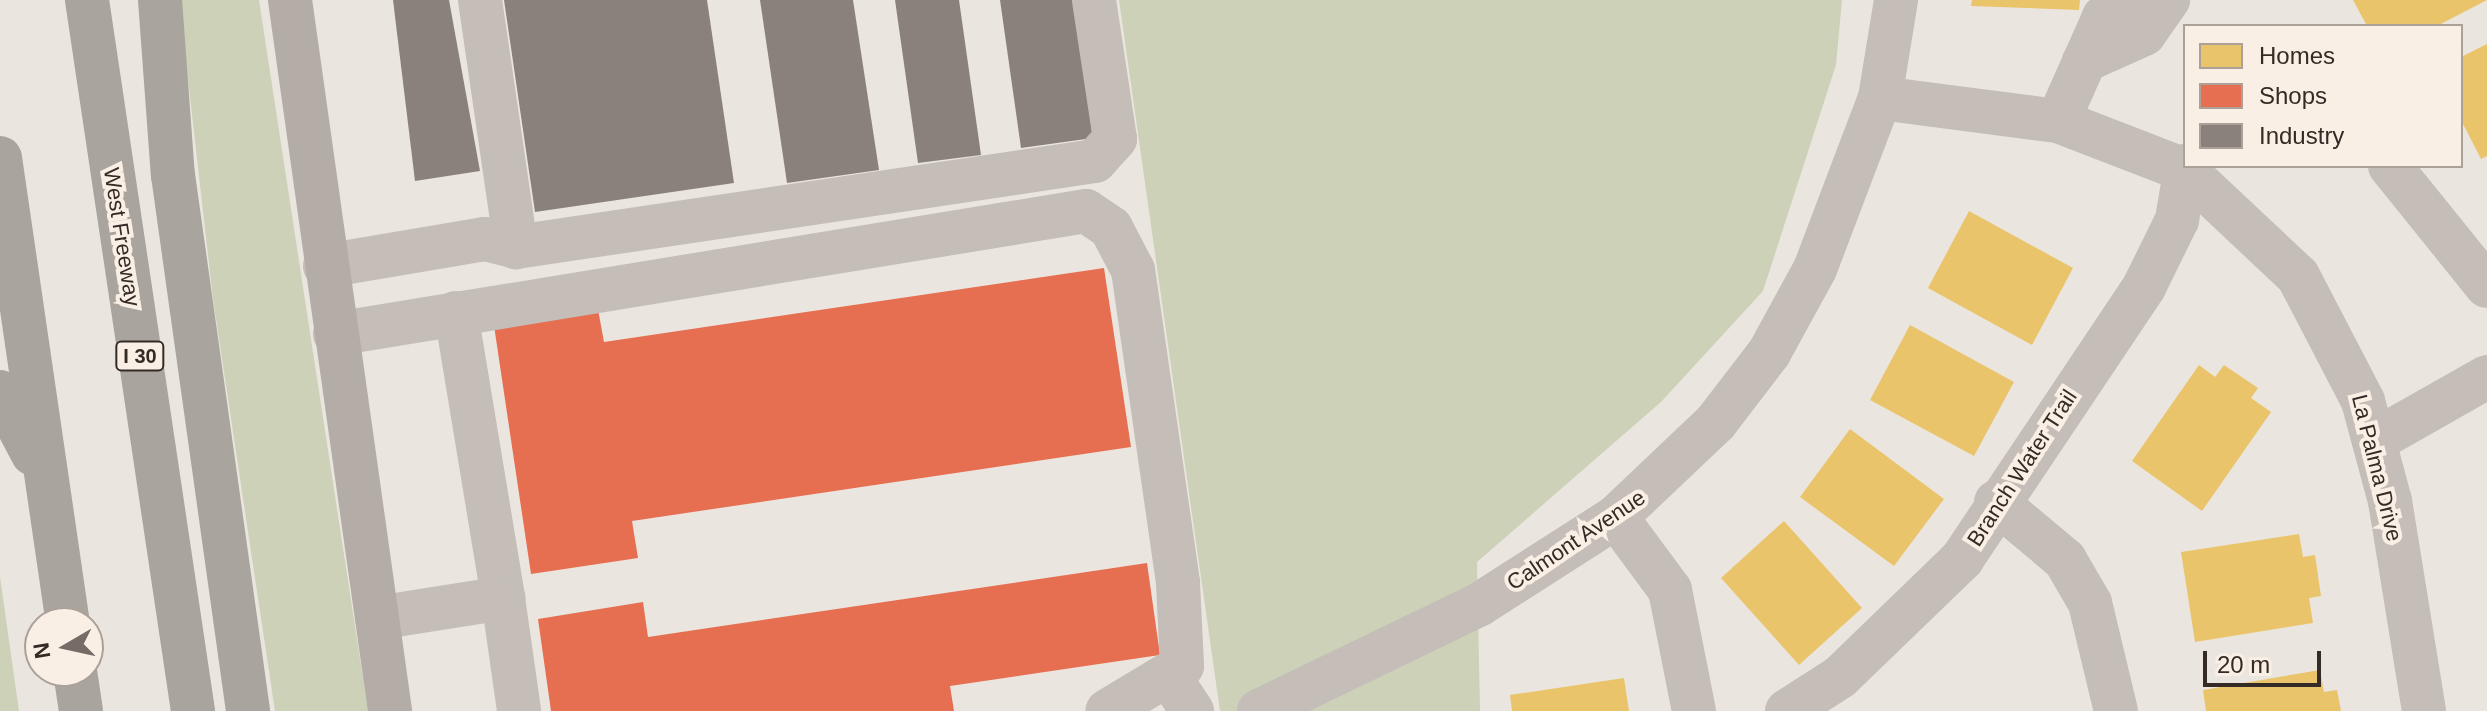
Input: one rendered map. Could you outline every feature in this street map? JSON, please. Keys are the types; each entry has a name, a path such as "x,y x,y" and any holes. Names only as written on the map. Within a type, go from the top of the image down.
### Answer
{"highway":[{"name":"West Freeway","path":"87,0 193,711"},
{"path":"160,0 175,190 248,711"},
{"path":"0,158 66,607"},
{"path":"0,392 47,481"},
{"path":"77,687 81,711"}],"main road":[{"path":"290,0 390,711"}],"street":[{"path":"480,0 516,247"},
{"path":"325,266 485,239 516,247 1095,161 1115,139 1094,0"},
{"name":"Calmont Avenue","path":"1259,711 1480,604 1616,517 1716,422 1769,353 1815,269 1880,98 1896,0"},
{"path":"2058,121 2104,17 2127,0"},
{"path":"2084,61 2144,34 2168,0"},
{"name":"La Palma Drive","path":"1880,98 2058,121 2183,167"},
{"name":"La Palma Drive","path":"2186,168 2298,276 2341,352 2374,441 2424,711"},
{"name":"Branch Water Trail","path":"1787,711 1840,677 1962,559 1996,502 2144,287 2177,220 2186,168"},
{"path":"2392,168 2482,266"},
{"path":"335,334 1086,211 1111,228 1133,270 1178,583 1182,666 1181,694 1107,711"},
{"path":"456,313 519,711"},
{"path":"2374,441 2487,377"},
{"path":"1996,502 2065,560 2090,603 2116,711"},
{"path":"1616,517 1670,590 1694,711"},
{"path":"377,618 503,598"}],"green space":[{"path":"179,0 259,0 368,711 275,711 213,299"},
{"path":"1119,0 1842,0 1836,65 1763,291 1661,402 1477,562 1480,711 1220,711"},
{"path":"0,577 19,711 0,711"}],"building: Homes":[{"path":"1972,0 2080,0 2079,10 1971,6"},
{"path":"2353,0 2487,0 2441,24 2366,24"},
{"path":"2487,44 2487,156 2481,159 2463,124 2463,56"},
{"path":"1969,211 2073,268 2032,345 1928,288"},
{"path":"1910,325 2014,382 1974,456 1870,400"},
{"path":"2199,365 2215,377 2224,365 2258,388 2251,398 2271,412 2202,511 2132,461"},
{"path":"1850,429 1944,499 1894,566 1800,497"},
{"path":"1784,521 1862,608 1799,665 1721,578"},
{"path":"2299,534 2303,557 2315,555 2321,596 2309,598 2313,623 2195,642 2181,552"},
{"path":"2320,670 2324,692 2337,690 2341,711 2206,711 2203,690"},
{"path":"1624,678 1629,711 1512,711 1510,695"}],"building: Shops":[{"path":"1104,268 1131,447 632,521 638,558 531,574 493,319 597,304 604,342"},
{"path":"1147,563 1160,655 950,686 954,711 551,711 538,619 643,602 648,637"}],"building: Industry":[{"path":"393,0 449,0 480,171 415,181"},
{"path":"504,0 707,0 734,183 535,212"},
{"path":"760,0 853,0 879,170 787,183"},
{"path":"895,0 959,0 981,155 918,163"},
{"path":"1000,0 1074,0 1093,138 1021,148"}]}
